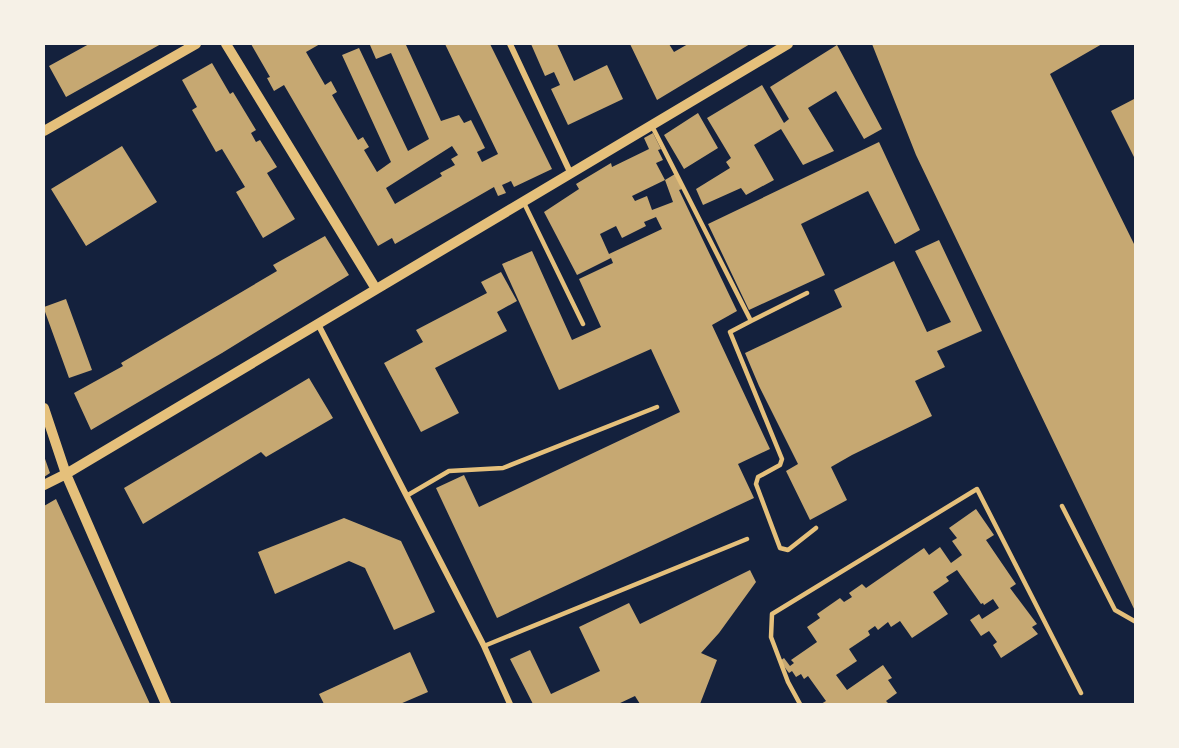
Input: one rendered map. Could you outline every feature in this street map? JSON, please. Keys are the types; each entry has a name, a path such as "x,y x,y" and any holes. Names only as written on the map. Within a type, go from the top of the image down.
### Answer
{"street":[{"path":"44,131 196,44"},
{"path":"226,44 376,289"},
{"path":"510,44 570,172"},
{"path":"44,485 788,44"},
{"path":"318,324 408,495 484,646 510,705"},
{"path":"44,408 66,474 166,705"}],"lane":[{"path":"651,124 752,321"},
{"path":"523,201 583,324"},
{"path":"807,293 730,332 782,459 780,465 758,477 756,484 780,548 788,550 816,528"},
{"path":"408,495 449,471 503,468 657,407"},
{"path":"800,705 788,682 771,637 772,614 977,489 1081,693"},
{"path":"1062,506 1115,610 1136,622"},
{"path":"484,646 747,539"}],"building":[{"path":"89,44 161,44 66,97 49,66"},
{"path":"251,44 320,44 306,52 325,85 331,81 337,92 332,95 358,140 363,137 369,147 364,150 377,172 391,162 342,55 359,48 408,151 429,139 391,53 376,59 370,45 410,44 406,45 441,121 459,115 464,123 471,120 485,148 477,152 482,162 498,154 445,44 490,44 552,169 514,187 511,181 502,185 506,193 498,196 494,187 395,244 392,238 378,246 284,85 274,91 267,78 270,77","holes":["452,146 458,155 451,159 455,165 440,173 442,176 395,204 386,188"]},
{"path":"531,44 557,44 574,81 607,65 623,99 568,125 551,89 560,85 554,72 545,76"},
{"path":"630,44 669,44 674,52 688,44 750,44 657,100"},
{"path":"872,44 1102,44 1050,74 1136,248 1136,613 916,155"},
{"path":"837,45 882,129 864,139 836,91 808,108 834,151 803,165 781,129 754,145 774,180 746,195 741,188 703,205 696,189 730,168 726,162 731,158 707,118 762,85 784,123 789,119 770,87"},
{"path":"212,63 230,94 233,92 256,130 251,133 256,142 260,140 277,167 267,173 295,219 263,238 236,192 245,187 222,149 216,152 192,110 197,107 182,80"},
{"path":"1136,98 1136,161 1111,111"},
{"path":"698,113 718,148 684,169 664,135"},
{"path":"653,133 661,149 658,150 663,160 656,163 665,180 675,174 682,189 679,190 737,311 712,325 770,449 738,464 754,498 497,618 436,488 464,475 479,507 680,412 651,349 559,390 502,264 532,251 572,340 601,327 579,279 613,263 611,258 577,275 544,212 579,189 576,184 611,163 612,167 649,149 644,138","holes":["665,180 673,202 652,210 647,196 635,201 632,196","656,217 662,229 609,254 600,234 616,226 622,238 646,226 644,222"]},
{"path":"879,142 920,230 895,244 868,191 801,224 825,275 749,310 708,224"},
{"path":"122,146 157,202 86,246 51,189"},
{"path":"325,236 349,275 91,430 74,393 123,366 121,363 277,271 273,265"},
{"path":"939,240 982,331 937,351 945,367 915,381 932,416 831,467 847,500 810,520 786,471 798,464 745,353 842,307 834,290 894,261 927,332 951,322 915,251"},
{"path":"501,272 517,301 497,312 507,331 435,368 459,413 421,432 384,363 423,342 416,330 487,293 481,282"},
{"path":"66,299 92,370 69,378 44,309 44,307"},
{"path":"309,378 333,418 266,457 261,452 143,524 124,488"},
{"path":"44,456 50,473 44,477"},
{"path":"56,499 150,704 44,704 44,506"},
{"path":"976,509 994,535 986,540 1016,584 1010,588 1037,624 1032,627 1038,634 1001,658 993,645 997,642 989,631 981,636 970,620 979,614 982,619 999,608 993,599 984,605 981,604 957,570 946,577 949,581 933,592 948,614 912,638 900,621 891,627 888,622 878,630 875,626 868,631 870,635 849,649 857,661 836,675 847,690 883,665 892,678 888,680 897,693 886,701 889,704 821,704 826,701 808,676 804,679 801,674 796,677 792,671 789,673 780,661 784,658 790,666 794,663 791,660 817,642 807,627 820,618 817,614 840,598 844,602 852,597 849,593 862,584 866,588 924,548 929,555 940,547 951,563 962,555 952,541 957,538 949,528"},
{"path":"344,518 401,541 435,612 394,630 365,568 349,561 275,594 258,552"},
{"path":"750,570 756,582 719,633 701,653 717,660 700,704 640,704 635,696 618,704 533,704 510,659 530,650 551,694 600,671 579,627 629,603 640,624"},
{"path":"410,652 428,692 400,704 324,704 319,694"}]}
